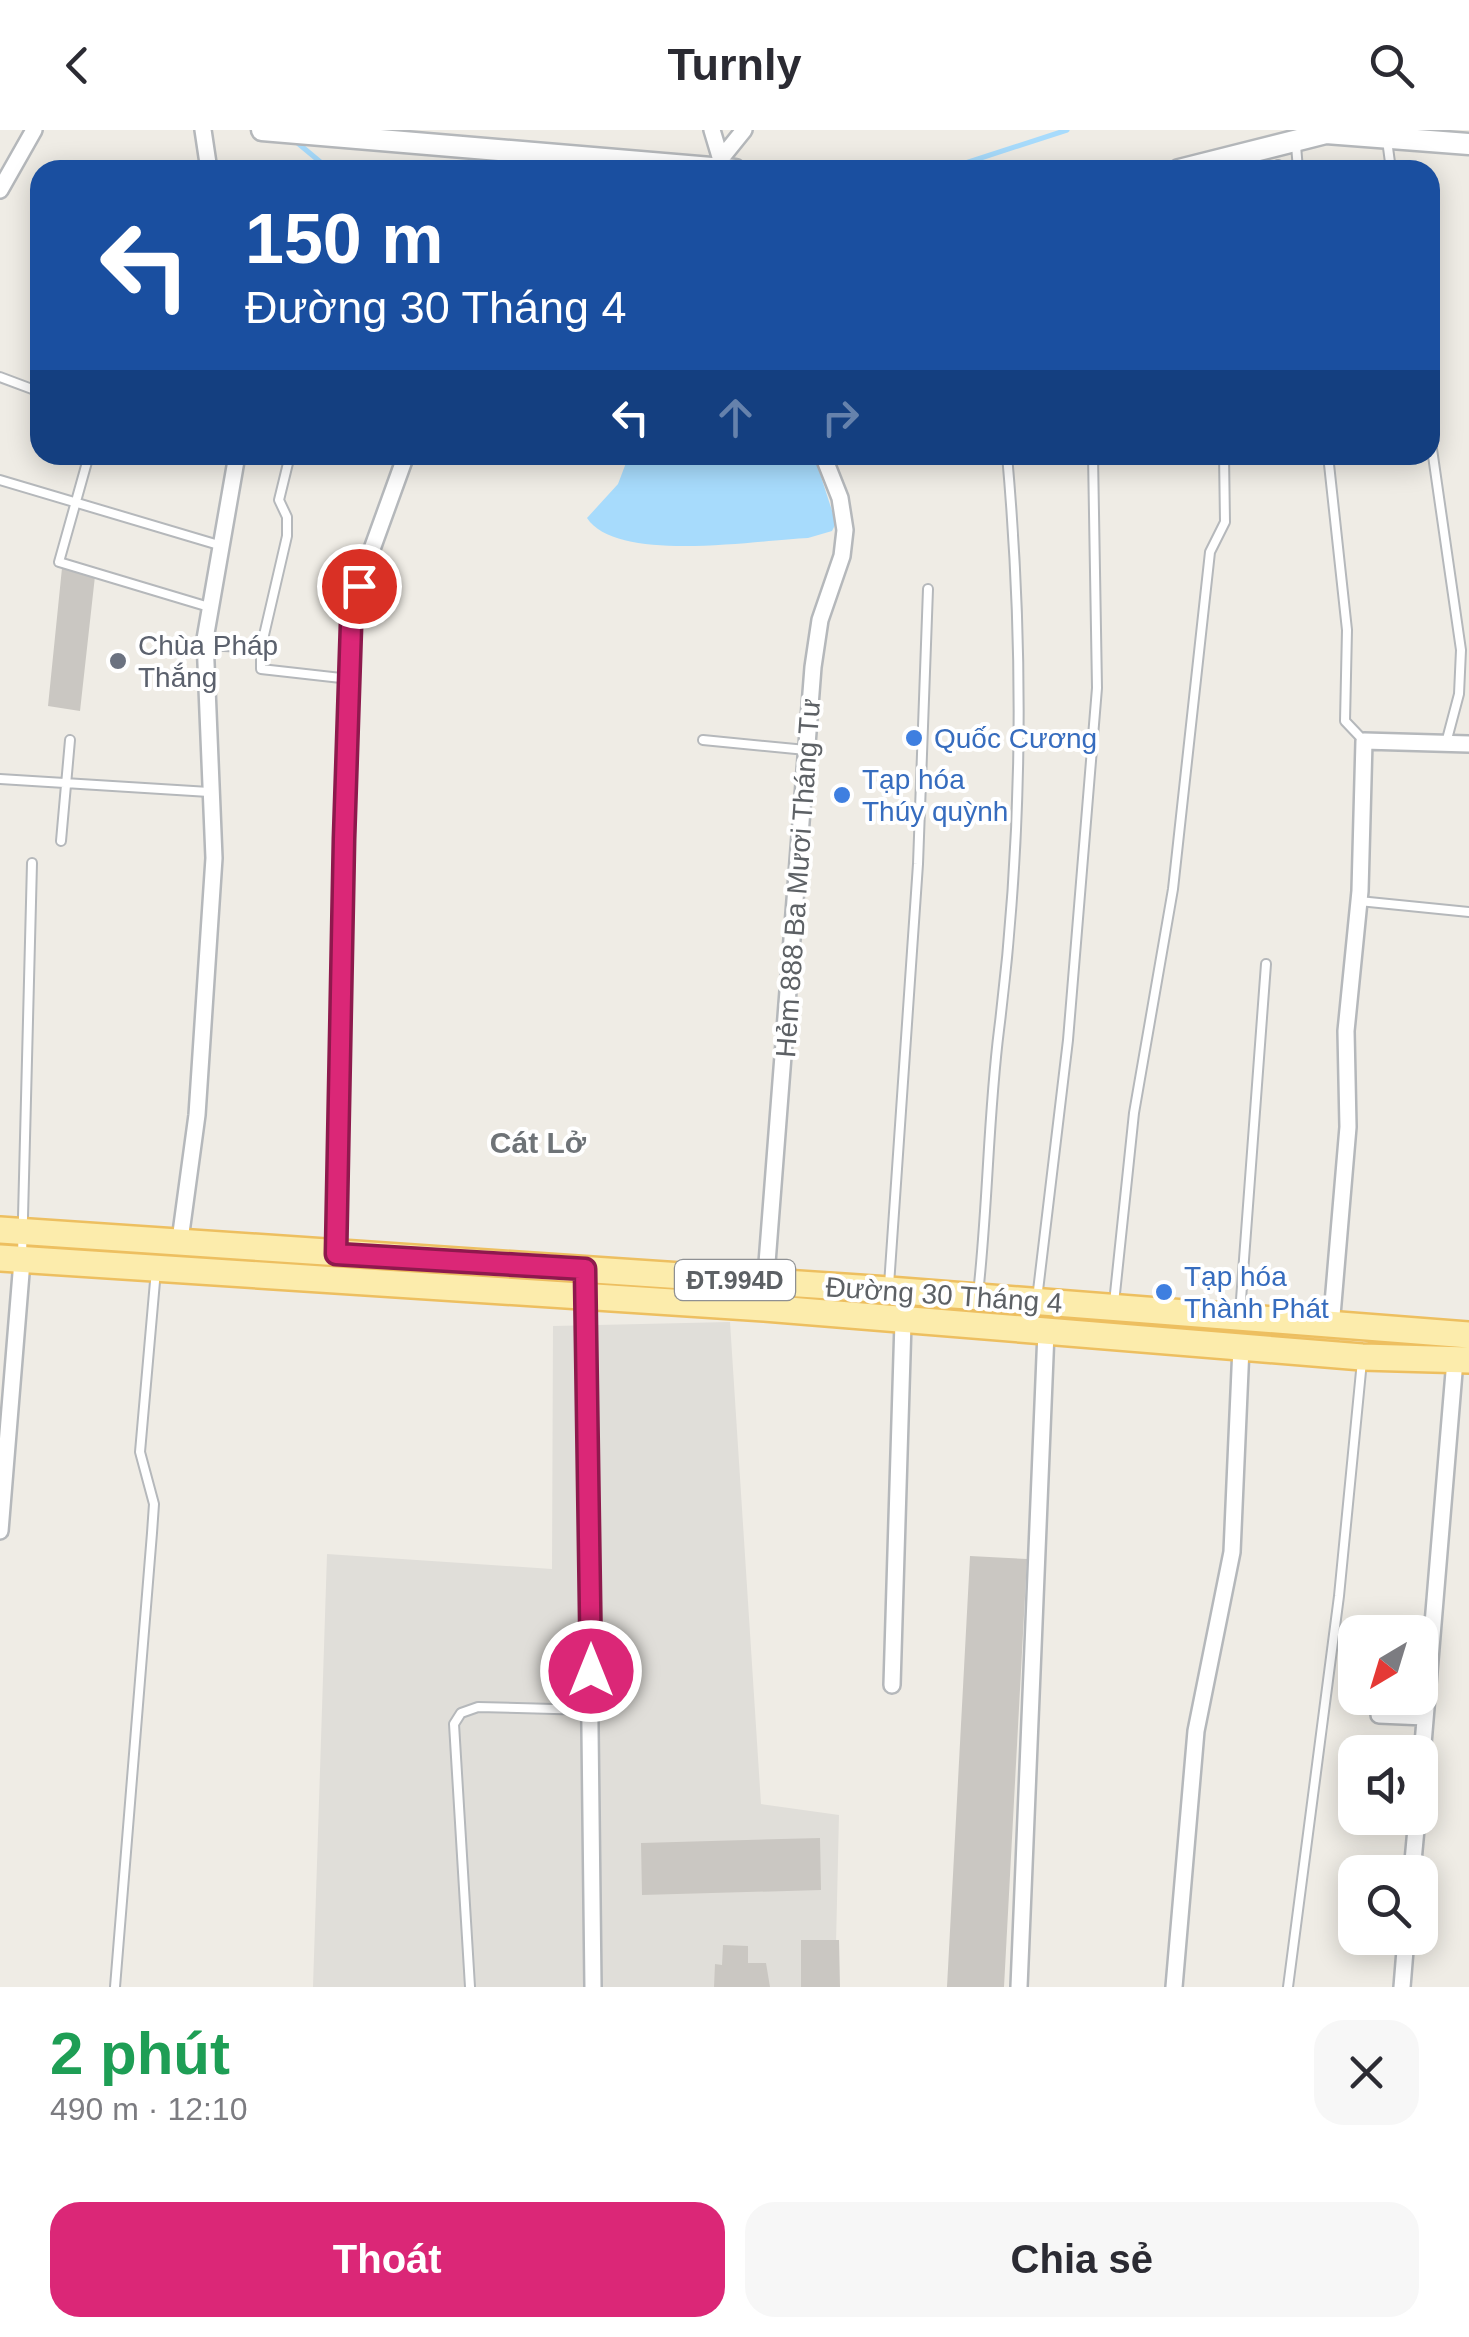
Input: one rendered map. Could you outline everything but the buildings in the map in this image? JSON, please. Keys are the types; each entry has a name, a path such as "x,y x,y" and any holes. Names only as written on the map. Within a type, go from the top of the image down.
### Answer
{"main road":[{"name":"Đường 30 Tháng 4","path":"12,1231 585,1269 765,1295 903,1322 1362,1357 1462,1360"},
{"name":"Đường 30 Tháng 4","path":"11,1260 584,1298 888,1290 1469,1335"},
{"path":"584,1298 585,1269"},
{"path":"1239,1319 1240,1347"}],"street":[{"path":"0,190 34,130"},
{"path":"203,130 207,160"},
{"path":"262,130 649,160"},
{"path":"712,130 724,160"},
{"path":"729,160 744,130"},
{"path":"1218,160 1326,133 1386,133 1469,144"},
{"path":"180,1240 197,1115 214,858 206,645 235,465"},
{"path":"336,1254 351,625 359,586 402,465"},
{"name":"Hẻm 888 Ba Mươi Tháng Tư","path":"765,1295 806,750 820,620 842,556 844,530 840,498 827,465"},
{"path":"1331,1327 1348,1138 1348,987 1359,901 1364,741 1469,744"},
{"path":"0,1531 11,1260"},
{"path":"584,1298 593,1987"},
{"path":"892,1685 903,1322"},
{"path":"1019,1987 1046,1332"},
{"path":"1174,1987 1196,1731 1232,1552 1240,1347"},
{"path":"1424,1735 1462,1360"},
{"path":"1379,1715 1426,1717"},
{"path":"1402,1987 1405,1955"}],"lane":[{"path":"1386,133 1390,160"},
{"path":"1296,140 1297,160"},
{"path":"0,377 30,388"},
{"path":"85,465 58,562 210,607"},
{"path":"288,465 280,500 287,517 287,536 261,648 260,670 350,679"},
{"path":"977,1299 1004,1000 1016,805 1018,670 1008,465"},
{"path":"1036,1303 1068,1040 1094,734 1099,612 1093,465"},
{"path":"1113,1308 1134,1112 1173,888 1210,552 1224,522 1224,465"},
{"path":"1329,465 1347,630 1345,721 1364,741"},
{"path":"1434,465 1462,650 1459,694 1446,743"},
{"path":"0,480 222,546"},
{"path":"888,1290 912,906 918,864 928,590"},
{"path":"206,645 261,648"},
{"path":"60,841 70,740"},
{"path":"704,740 806,750"},
{"path":"0,778 209,792"},
{"path":"11,1260 32,862"},
{"path":"1359,901 1469,912"},
{"path":"1239,1319 1266,964"},
{"path":"116,1987 154,1504 140,1452 156,1267"},
{"path":"1288,1987 1339,1596 1362,1357"},
{"path":"470,1987 454,1724 461,1713 478,1707 592,1710"}],"shaded area":[{"path":"730,1322 761,1804 839,1815 835,1987 313,1987 327,1554 552,1569 553,1326"}],"water":[{"path":"625,465 817,465 836,523 832,531 808,538 690,546 627,541 603,532 587,518 618,484"}],"waterway":[{"path":"975,160 1067,130"},
{"path":"294,140 318,160"}],"place":[{"name":"Chùa Pháp Thắng","path":"118,661"},
{"name":"Quốc Cương","path":"914,738"},
{"name":"Tạp hóa Thúy quỳnh","path":"842,795"},
{"name":"Tạp hóa Thành Phát","path":"1164,1292"}],"district":[{"name":"Cát Lở","path":"538,1142"}],"route":[{"path":"359,586 351,625 336,1254 585,1269 591,1671"}]}
